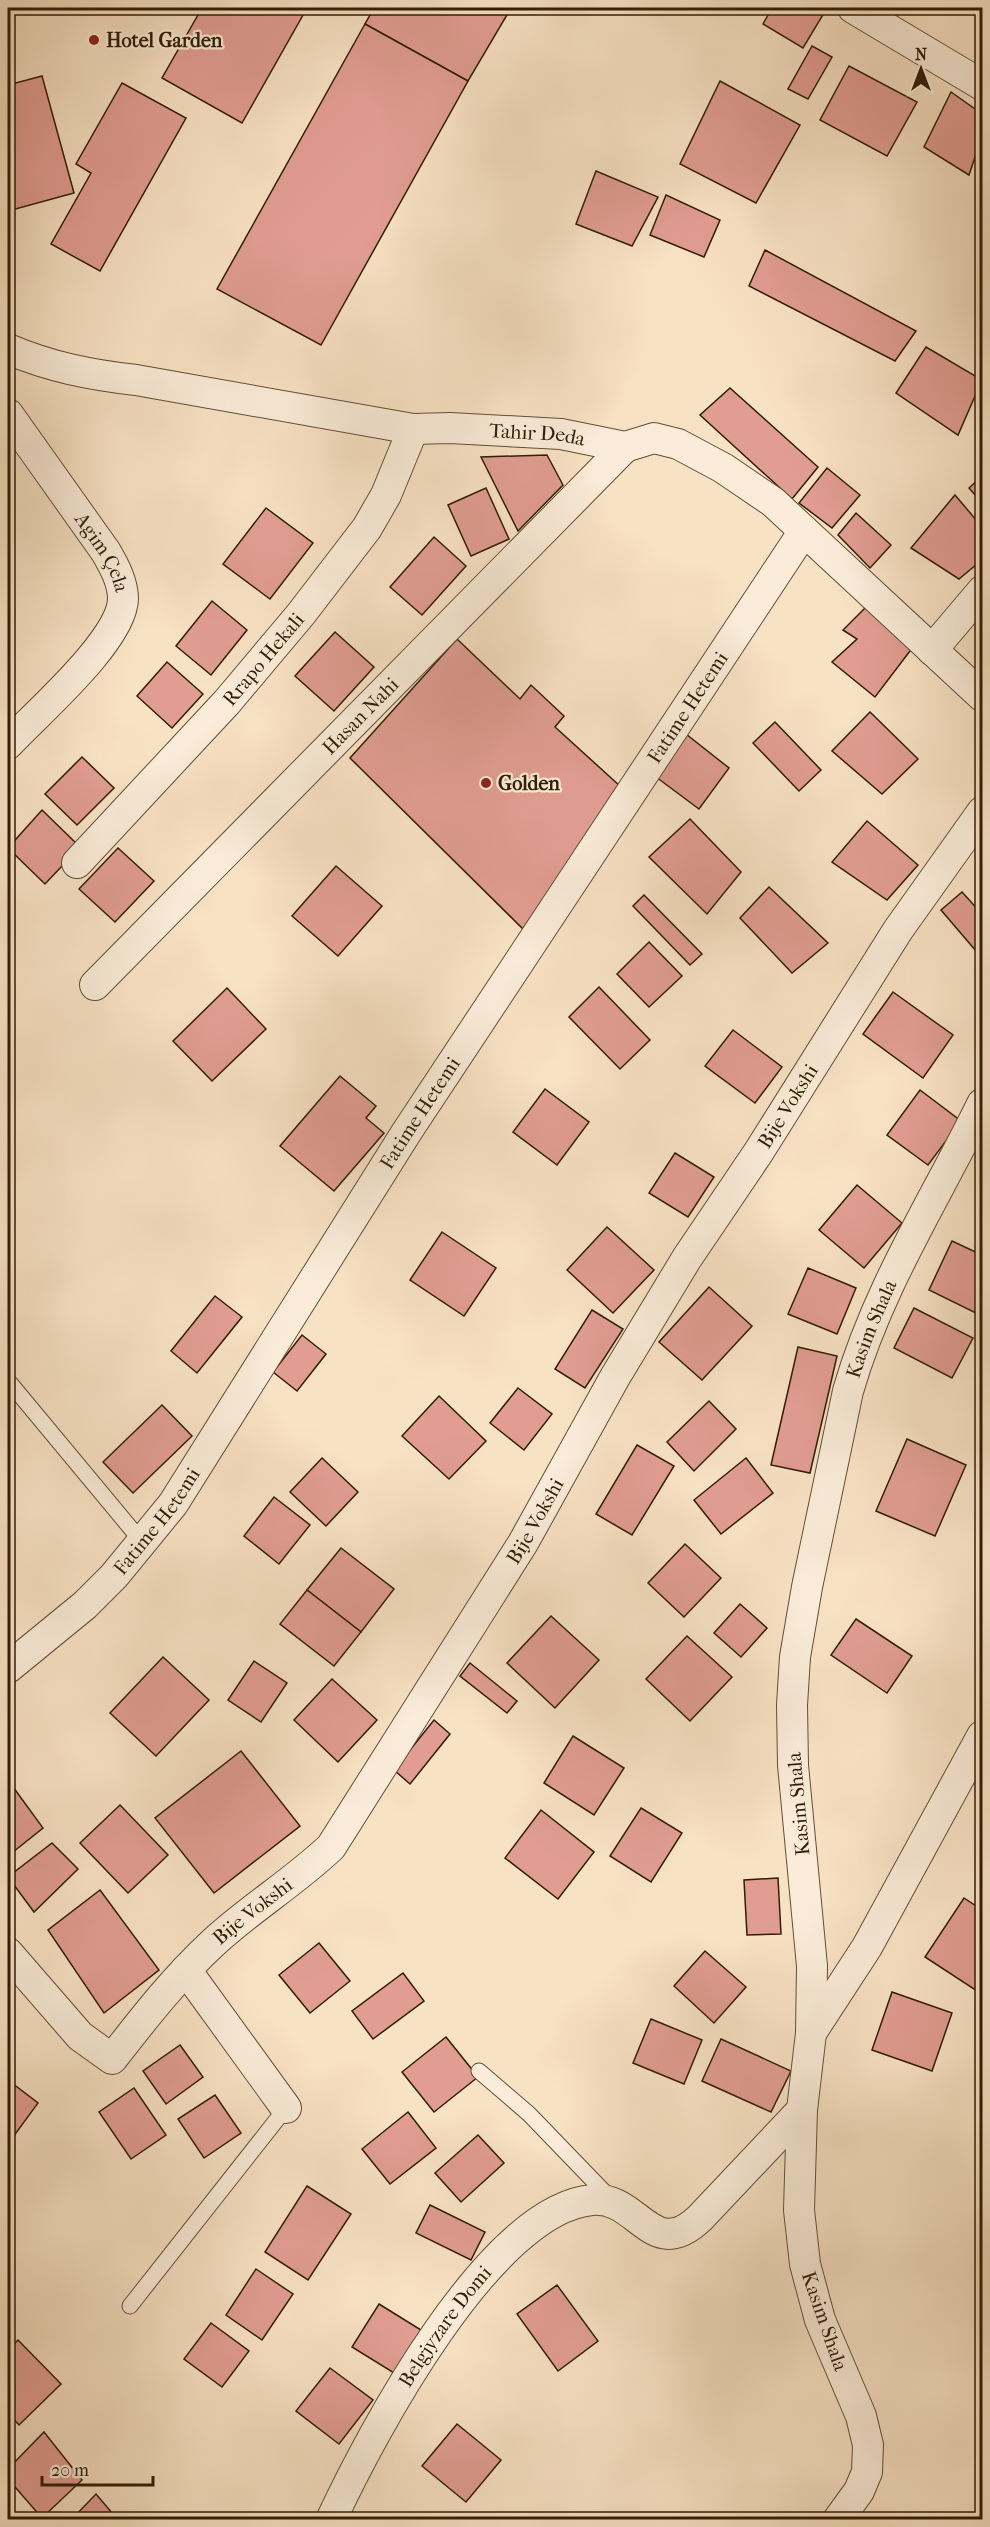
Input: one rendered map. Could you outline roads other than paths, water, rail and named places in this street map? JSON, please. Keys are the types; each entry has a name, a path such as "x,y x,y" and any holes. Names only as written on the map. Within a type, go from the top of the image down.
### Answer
{"street":[{"path":"853,8 982,85"},
{"name":"Tahir Deda","path":"8,349 45,364 92,375 136,380 413,429 450,428 561,434 625,447 654,438 678,444 723,468 764,496 982,696"},
{"name":"Agim Çela","path":"8,414 106,552 118,575 123,599 117,623 104,644 8,744"},
{"name":"Rrapo Hekali","path":"77,863 227,702 301,614 372,520 390,487 413,429"},
{"name":"Hasan Nahi","path":"95,985 625,447"},
{"name":"Fatime Hetemi","path":"8,1668 85,1605 143,1543 173,1504 419,1113 804,531"},
{"path":"932,651 982,591"},
{"name":"Bije Vokshi","path":"8,1953 80,2036 112,2059 162,1995 186,1970 216,1941 302,1875 331,1847 523,1543 615,1377 687,1258 758,1153 898,930 982,812"},
{"name":"Kasim Shala","path":"838,2520 859,2491 867,2472 868,2445 861,2416 820,2320 805,2264 799,2210 802,2110 811,2033 808,1904 793,1765 792,1705 795,1657 807,1587 848,1391 859,1351 888,1281 982,1104"},
{"path":"811,2033 867,1947 982,1736"},
{"path":"186,1970 286,2108"},
{"name":"Belgjyzare Domi","path":"331,2520 354,2472 393,2404 445,2324 480,2277 508,2246 554,2213 578,2202 603,2199 616,2204 661,2234 671,2235 680,2232 700,2218 802,2110"}],"lane":[{"path":"10,1383 143,1543"},
{"name":"Belgjyzare Domi","path":"479,2071 529,2114 616,2204"},
{"path":"130,2306 286,2108"}],"place":[{"name":"Hotel Garden","path":"94,40"},
{"name":"Golden","path":"486,783"}]}
